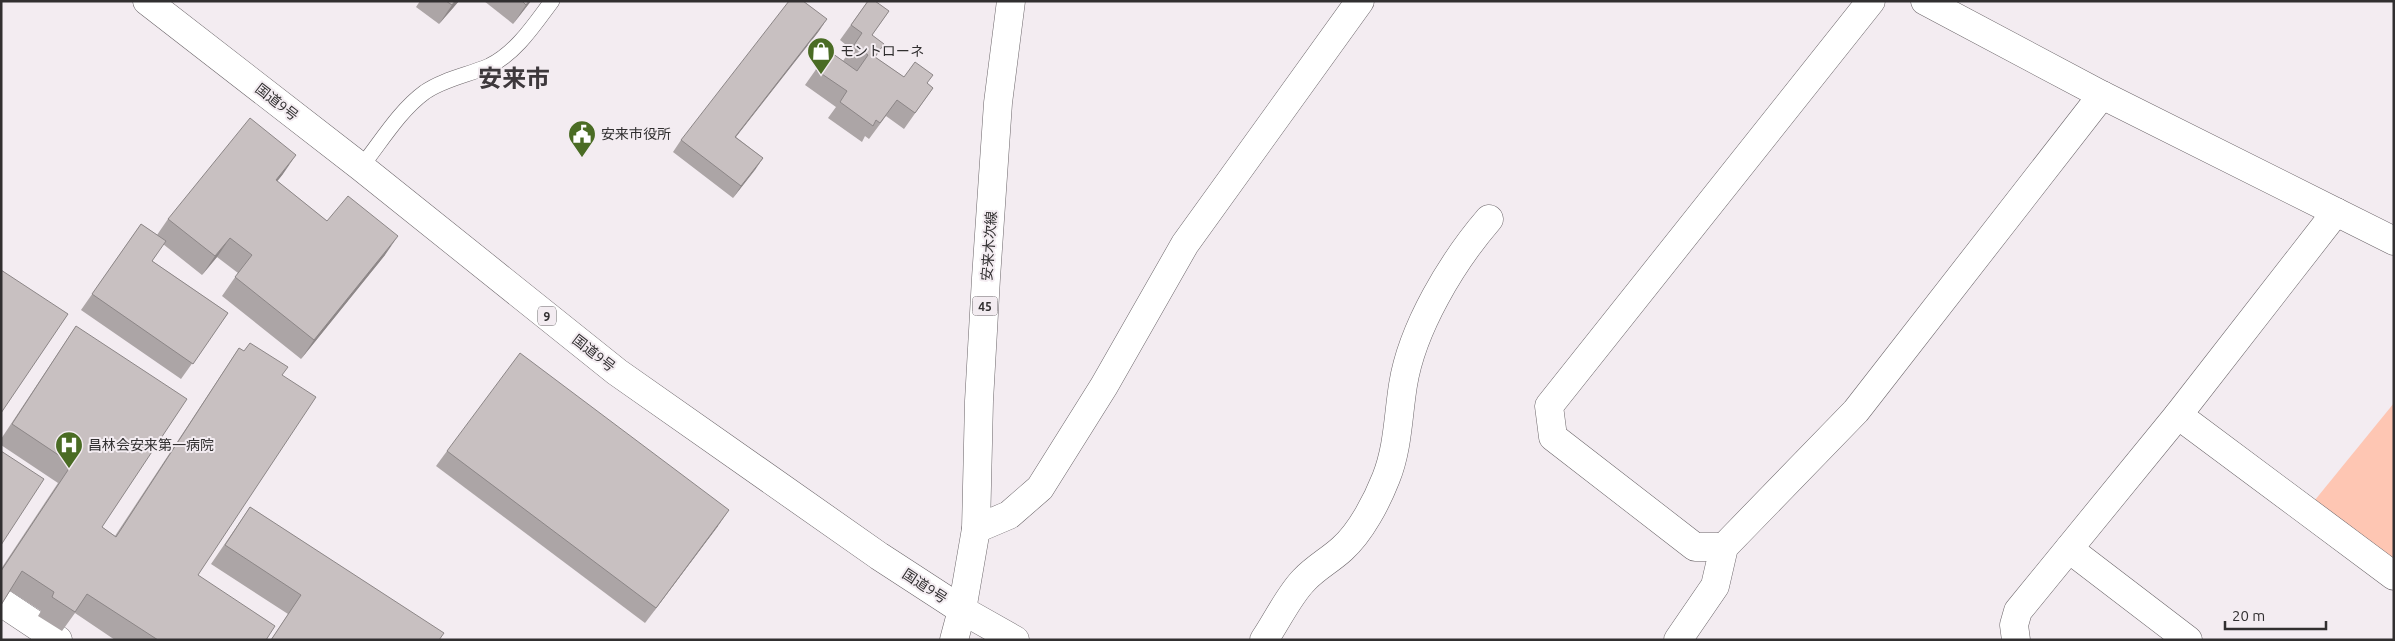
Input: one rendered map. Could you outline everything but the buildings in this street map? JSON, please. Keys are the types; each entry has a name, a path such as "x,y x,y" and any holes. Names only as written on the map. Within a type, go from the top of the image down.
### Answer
{"main road":[{"name":"国道9号","path":"147,1 361,167 617,372 879,556 962,610 1015,640"},
{"name":"安来木次線","path":"954,640 962,610 976,529 979,400 986,278 998,103 1011,1"},
{"path":"976,529 1009,516 1040,488 1104,386 1185,244 1360,1"},
{"path":"1724,547 1695,547 1553,436 1549,406 1871,1"},
{"path":"1925,1 2102,95 2394,241"},
{"path":"1678,640 1715,586 1724,547 1856,411 2102,95"},
{"path":"2016,640 2014,625 2018,611 2178,415 2336,212"},
{"path":"1264,640 1304,580 1344,547 1362,523 1386,478 1399,429 1403,384 1418,333 1448,276 1475,235 1489,219"},
{"path":"2178,415 2394,576"},
{"path":"2069,549 2188,640"},
{"path":"1,602 58,640"}],"lane":[{"path":"361,167 410,105 435,85 490,65 503,58 514,48 552,1"}],"shaded area":[{"path":"2394,403 2394,561 2315,500"}],"place":[{"name":"モントローネ","path":"821,75"},
{"name":"安来市役所","path":"582,158"},
{"name":"昌林会安来第一病院","path":"69,469"}],"district":[{"name":"安来市","path":"514,78"}]}
